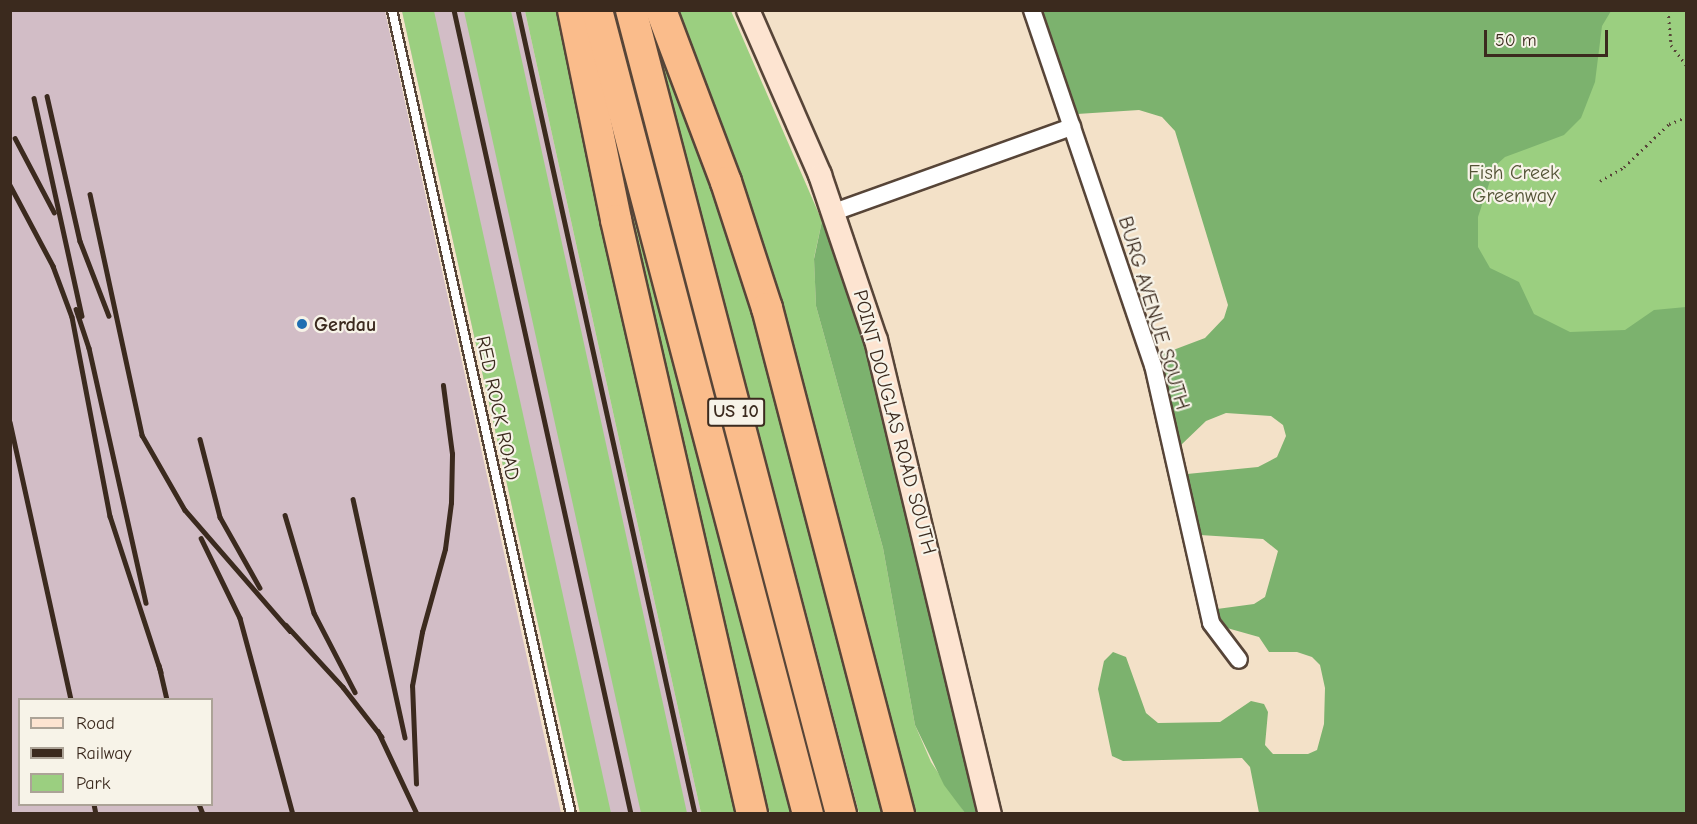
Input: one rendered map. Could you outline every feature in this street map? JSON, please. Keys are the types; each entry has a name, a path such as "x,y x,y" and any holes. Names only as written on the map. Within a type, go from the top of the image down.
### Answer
{"highway":[{"path":"573,10 614,209 752,813"},
{"name":"US 10","path":"597,10 808,813"},
{"name":"US 10","path":"631,10 842,813"},
{"path":"661,10 726,182 768,308 899,813"}],"street":[{"name":"POINT DOUGLAS ROAD SOUTH","path":"747,10 834,212 887,376 990,813"},
{"name":"BURG AVENUE SOUTH","path":"1032,10 1153,365 1211,623 1239,660"},
{"path":"834,212 1072,127"}],"lane":[{"name":"RED ROCK ROAD","path":"392,10 571,813"}],"path":[{"path":"1668,10 1671,45 1686,65"},
{"path":"1600,181 1624,167 1669,124 1686,117"}],"shaded area":[{"path":"10,11 385,11 561,813 11,813"},
{"path":"402,11 525,11 701,813 580,813"}],"green space":[{"path":"402,11 434,11 611,813 580,813"},
{"path":"464,11 511,11 687,813 641,813"},
{"path":"525,11 558,11 588,164 738,813 701,813"},
{"path":"668,11 731,11 822,221 814,258 816,306 883,548 915,725 931,762 965,813 908,813"},
{"path":"1041,11 1611,11 1602,26 1595,82 1581,118 1564,135 1505,157 1495,166 1478,217 1478,247 1490,268 1519,282 1534,314 1570,332 1625,330 1654,310 1686,307 1686,813 1259,813 1250,767 1242,758 1123,761 1112,756 1098,689 1104,661 1113,652 1126,657 1146,713 1158,723 1220,722 1251,701 1264,704 1268,712 1265,745 1273,754 1308,754 1317,750 1324,724 1325,688 1320,665 1312,657 1297,652 1269,652 1259,637 1227,628 1218,614 1217,609 1254,604 1265,597 1278,551 1263,539 1200,535 1187,474 1258,467 1277,457 1286,436 1283,425 1271,416 1226,413 1206,421 1181,445 1160,355 1205,338 1224,318 1228,305 1175,131 1162,117 1139,110 1077,114"},
{"name":"Fish Creek Greenway","path":"1265,11 1686,11 1686,813"},
{"path":"668,49 715,173 889,813 859,813 659,52"},
{"path":"608,121 790,813 770,813 747,739"},
{"path":"822,221 857,318 883,412 976,813 965,813 944,785 915,725 883,548 816,306 814,259"}],"railway":[{"path":"454,10 631,814"},
{"path":"518,10 695,814"},
{"path":"47,96 80,241 109,316"},
{"path":"34,98 82,316"},
{"path":"15,138 54,212"},
{"path":"10,185 53,266 72,317 110,516 161,672"},
{"path":"90,194 142,435 185,510 290,631"},
{"path":"76,309 89,348 146,603"},
{"path":"416,784 412,686 422,632 445,549 451,503 452,454 443,386"},
{"path":"10,422 71,698"},
{"path":"200,439 220,517 260,588"},
{"path":"353,499 405,737"},
{"path":"285,515 314,613 355,692"},
{"path":"201,538 240,618 293,814"},
{"path":"286,625 343,687 382,737"},
{"path":"159,665 167,698"},
{"path":"378,731 417,814"},
{"path":"94,806 96,814"},
{"path":"200,806 203,814"}],"place":[{"name":"Gerdau","path":"302,324"}]}
